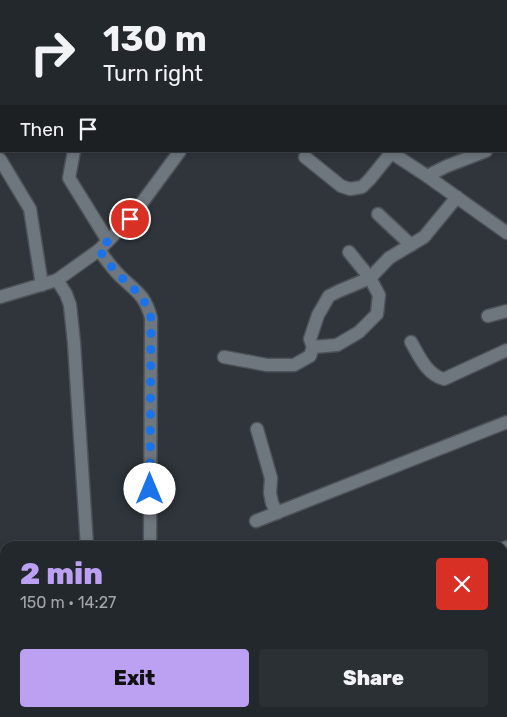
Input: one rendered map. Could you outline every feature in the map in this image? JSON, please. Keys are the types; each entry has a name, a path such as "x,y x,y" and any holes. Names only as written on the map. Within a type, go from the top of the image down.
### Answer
{"street":[{"path":"74,152 70,178 118,274 142,297 148,306 151,318 150,541"},
{"path":"0,298 57,280 104,246 130,219 179,152"},
{"path":"305,157 341,186 350,190 362,187 390,152 428,176 507,233"},
{"path":"428,176 447,166 483,152"},
{"path":"0,159 30,208 42,285"},
{"path":"224,357 267,365 294,366 310,356 313,347 310,339 318,315 329,296 370,278 388,258 424,237 457,197"},
{"path":"378,214 411,245"},
{"path":"313,347 337,345 359,332 376,314 379,295 370,278 348,252"},
{"path":"57,280 66,294 70,305 87,541"},
{"path":"488,316 507,311"},
{"path":"411,342 424,365 438,377 444,379 507,350"},
{"path":"256,521 507,422"},
{"path":"257,429 271,478 270,493 272,503 277,513"}],"route":[{"path":"130,219 99,250 118,274 142,297 148,306 151,318 150,489"}]}
